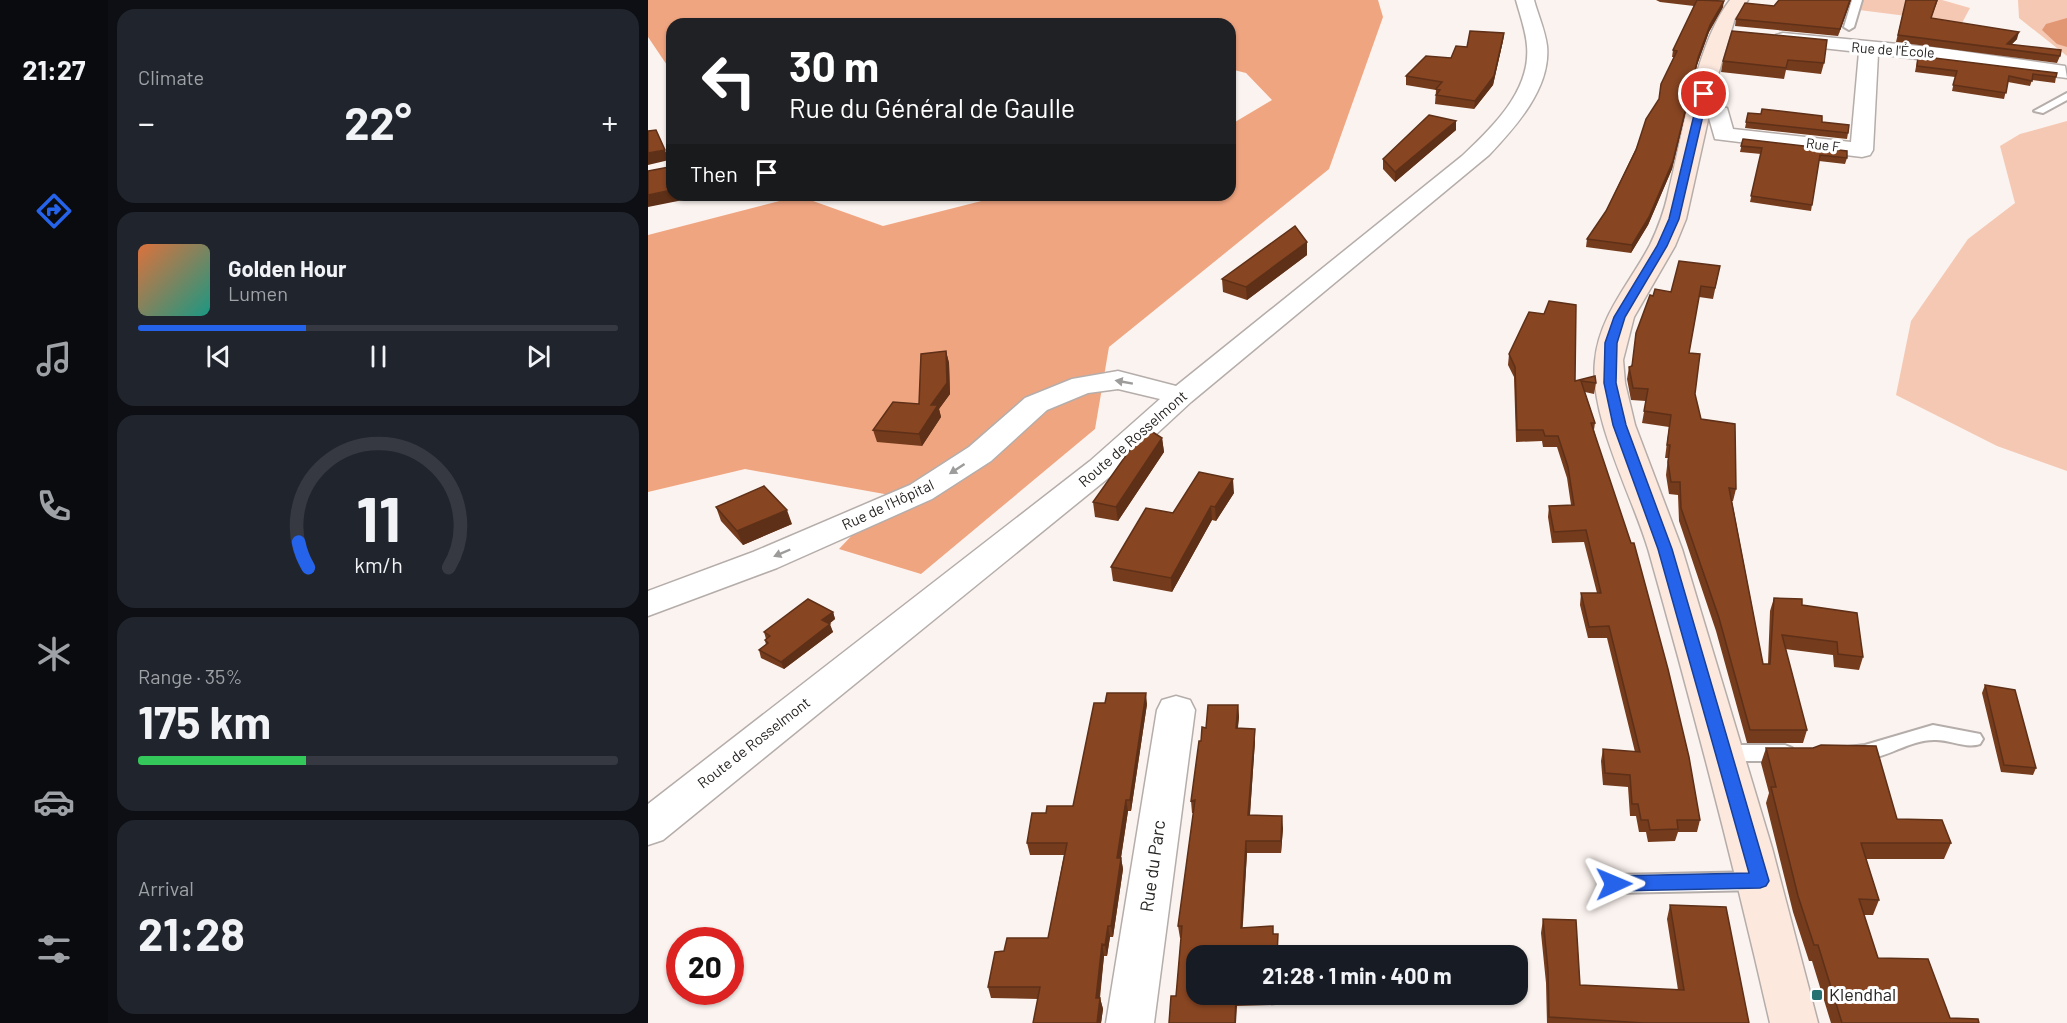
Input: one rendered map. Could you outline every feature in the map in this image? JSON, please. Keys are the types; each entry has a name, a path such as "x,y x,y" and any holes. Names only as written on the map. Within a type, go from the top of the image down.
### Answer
{"main road":[{"path":"1739,0 1726,17 1732,34 1700,111 1674,219 1662,246 1620,317 1611,343 1610,383 1620,425 1665,549 1760,881 1794,1023"}],"street":[{"name":"Route de Rosselmont","path":"648,828 1101,468 1181,396 1461,169 1502,132 1532,78 1537,47 1525,0"},
{"name":"Rue de l'École","path":"1766,38 1940,54 2066,74"},
{"name":"Rue F","path":"1700,111 1719,113 1723,134 1862,150 1869,48"},
{"name":"Rue de l'Hôpital","path":"648,604 765,560 921,492 980,454 1036,404 1082,385 1119,380 1181,396"},
{"name":"Rue du Parc","path":"1130,1023 1176,710"}],"lane":[{"path":"1849,27 1857,0"},
{"path":"2039,111 2067,96"},
{"path":"1832,751 1865,753 1933,732 1973,739"},
{"path":"1722,753 1808,753"},
{"path":"1614,884 1760,881"}],"shaded area":[{"path":"648,0 1378,0 1383,17 1329,169 1109,347 1095,429 921,574 839,549 890,495 745,469 648,492 648,235 780,201 813,201 883,226 981,201 1236,201 1236,121 1272,100 1246,73 1236,70 1236,18 666,18 666,64 648,37"},
{"path":"1863,0 1942,0 1970,8 1962,23 1859,10"},
{"path":"2018,0 2067,0 2067,56 2019,18"},
{"path":"2067,121 2067,471 1997,446 1896,395 1911,321 1968,239 2015,203 2000,146 2020,134"}],"building":[{"path":"1697,0 1724,1 1710,25 1698,58 1673,161 1649,217 1632,245 1587,239 1606,211 1636,150 1646,119 1659,99 1661,84 1677,51 1673,50"},
{"path":"1779,0 1850,0 1840,29 1736,19 1745,3 1774,6"},
{"path":"1906,0 1937,0 1931,18 2019,32 2007,44 2061,50 2060,56 1898,35"},
{"path":"1470,31 1504,33 1494,76 1475,101 1436,95 1440,90 1436,89 1442,82 1406,76 1426,56 1451,58 1456,46 1467,47"},
{"path":"1732,31 1827,40 1824,63 1788,60 1786,68 1723,61"},
{"path":"1918,56 2057,73 2056,77 2033,74 2032,81 2009,76 2006,93 1953,85 1957,71 1917,66"},
{"path":"1762,109 1822,116 1822,122 1849,125 1848,133 1746,122 1748,113 1761,114"},
{"path":"1429,115 1456,121 1395,172 1383,159"},
{"path":"656,130 665,150 648,153 648,131"},
{"path":"1743,139 1847,151 1847,158 1820,155 1812,205 1751,196 1762,148 1741,146"},
{"path":"666,168 666,191 648,195 648,171"},
{"path":"1295,226 1307,242 1246,287 1222,279"},
{"path":"1679,261 1720,266 1715,288 1701,286 1689,353 1700,354 1695,394 1701,419 1735,424 1736,489 1729,488 1763,664 1770,664 1774,598 1802,599 1802,605 1857,613 1863,657 1838,654 1837,642 1782,635 1807,730 1750,730 1719,618 1681,508 1680,482 1671,482 1668,462 1670,445 1667,445 1671,415 1644,411 1648,389 1633,388 1629,367 1632,366 1636,333 1650,295 1653,296 1655,289 1671,292"},
{"path":"1549,301 1576,305 1575,381 1595,376 1596,383 1581,381 1595,423 1591,423 1631,543 1634,543 1668,669 1689,757 1700,820 1677,820 1678,829 1650,830 1648,820 1641,820 1638,804 1632,804 1630,775 1605,773 1603,749 1640,752 1609,626 1589,627 1581,593 1601,593 1586,530 1554,532 1549,506 1574,505 1568,467 1558,436 1545,436 1543,430 1517,430 1515,367 1509,354 1529,312 1544,314"},
{"path":"946,351 947,383 931,405 938,405 919,434 873,430 893,402 919,404 921,354"},
{"path":"1148,429 1162,438 1116,507 1093,502 1139,437"},
{"path":"1199,472 1233,479 1215,507 1211,506 1171,578 1111,567 1146,508 1173,513"},
{"path":"764,486 787,510 737,531 716,507"},
{"path":"808,599 833,612 822,620 830,624 781,662 759,650 768,643 765,640 770,636 764,632"},
{"path":"1985,685 2015,690 2036,768 2004,765"},
{"path":"1107,693 1146,693 1130,800 1126,800 1117,858 1121,858 1111,926 1108,926 1105,945 1102,944 1096,998 1100,998 1097,1023 1033,1023 1040,987 988,987 995,952 1004,951 1007,938 1048,938 1067,843 1027,843 1032,813 1046,813 1047,806 1073,806 1094,703 1105,703"},
{"path":"1208,705 1238,705 1236,728 1255,729 1248,815 1282,816 1281,841 1246,841 1241,928 1273,926 1273,934 1278,934 1278,945 1186,945 1186,1005 1236,1005 1235,1023 1169,1023 1171,996 1176,996 1182,926 1178,926 1195,800 1191,801 1199,741 1201,741 1202,727 1206,728"},
{"path":"1821,745 1876,746 1897,819 1942,820 1951,843 1861,843 1879,900 1859,899 1878,958 1928,959 1950,1018 1978,1019 1979,1023 1842,1023 1818,945 1814,945 1798,896 1771,787 1776,787 1766,748 1813,748"},
{"path":"1670,905 1726,907 1749,1023 1644,1023 1549,1017 1548,970 1543,919 1576,920 1580,985 1684,990"}],"waterway":[{"path":"2067,26 2056,30 2067,38"}],"place":[{"name":"Klendhal","path":"1817,995"}],"route":[{"path":"1614,884 1760,881 1665,549 1620,425 1610,383 1611,343 1620,317 1662,246 1674,219 1681,198 1704,94"}]}
